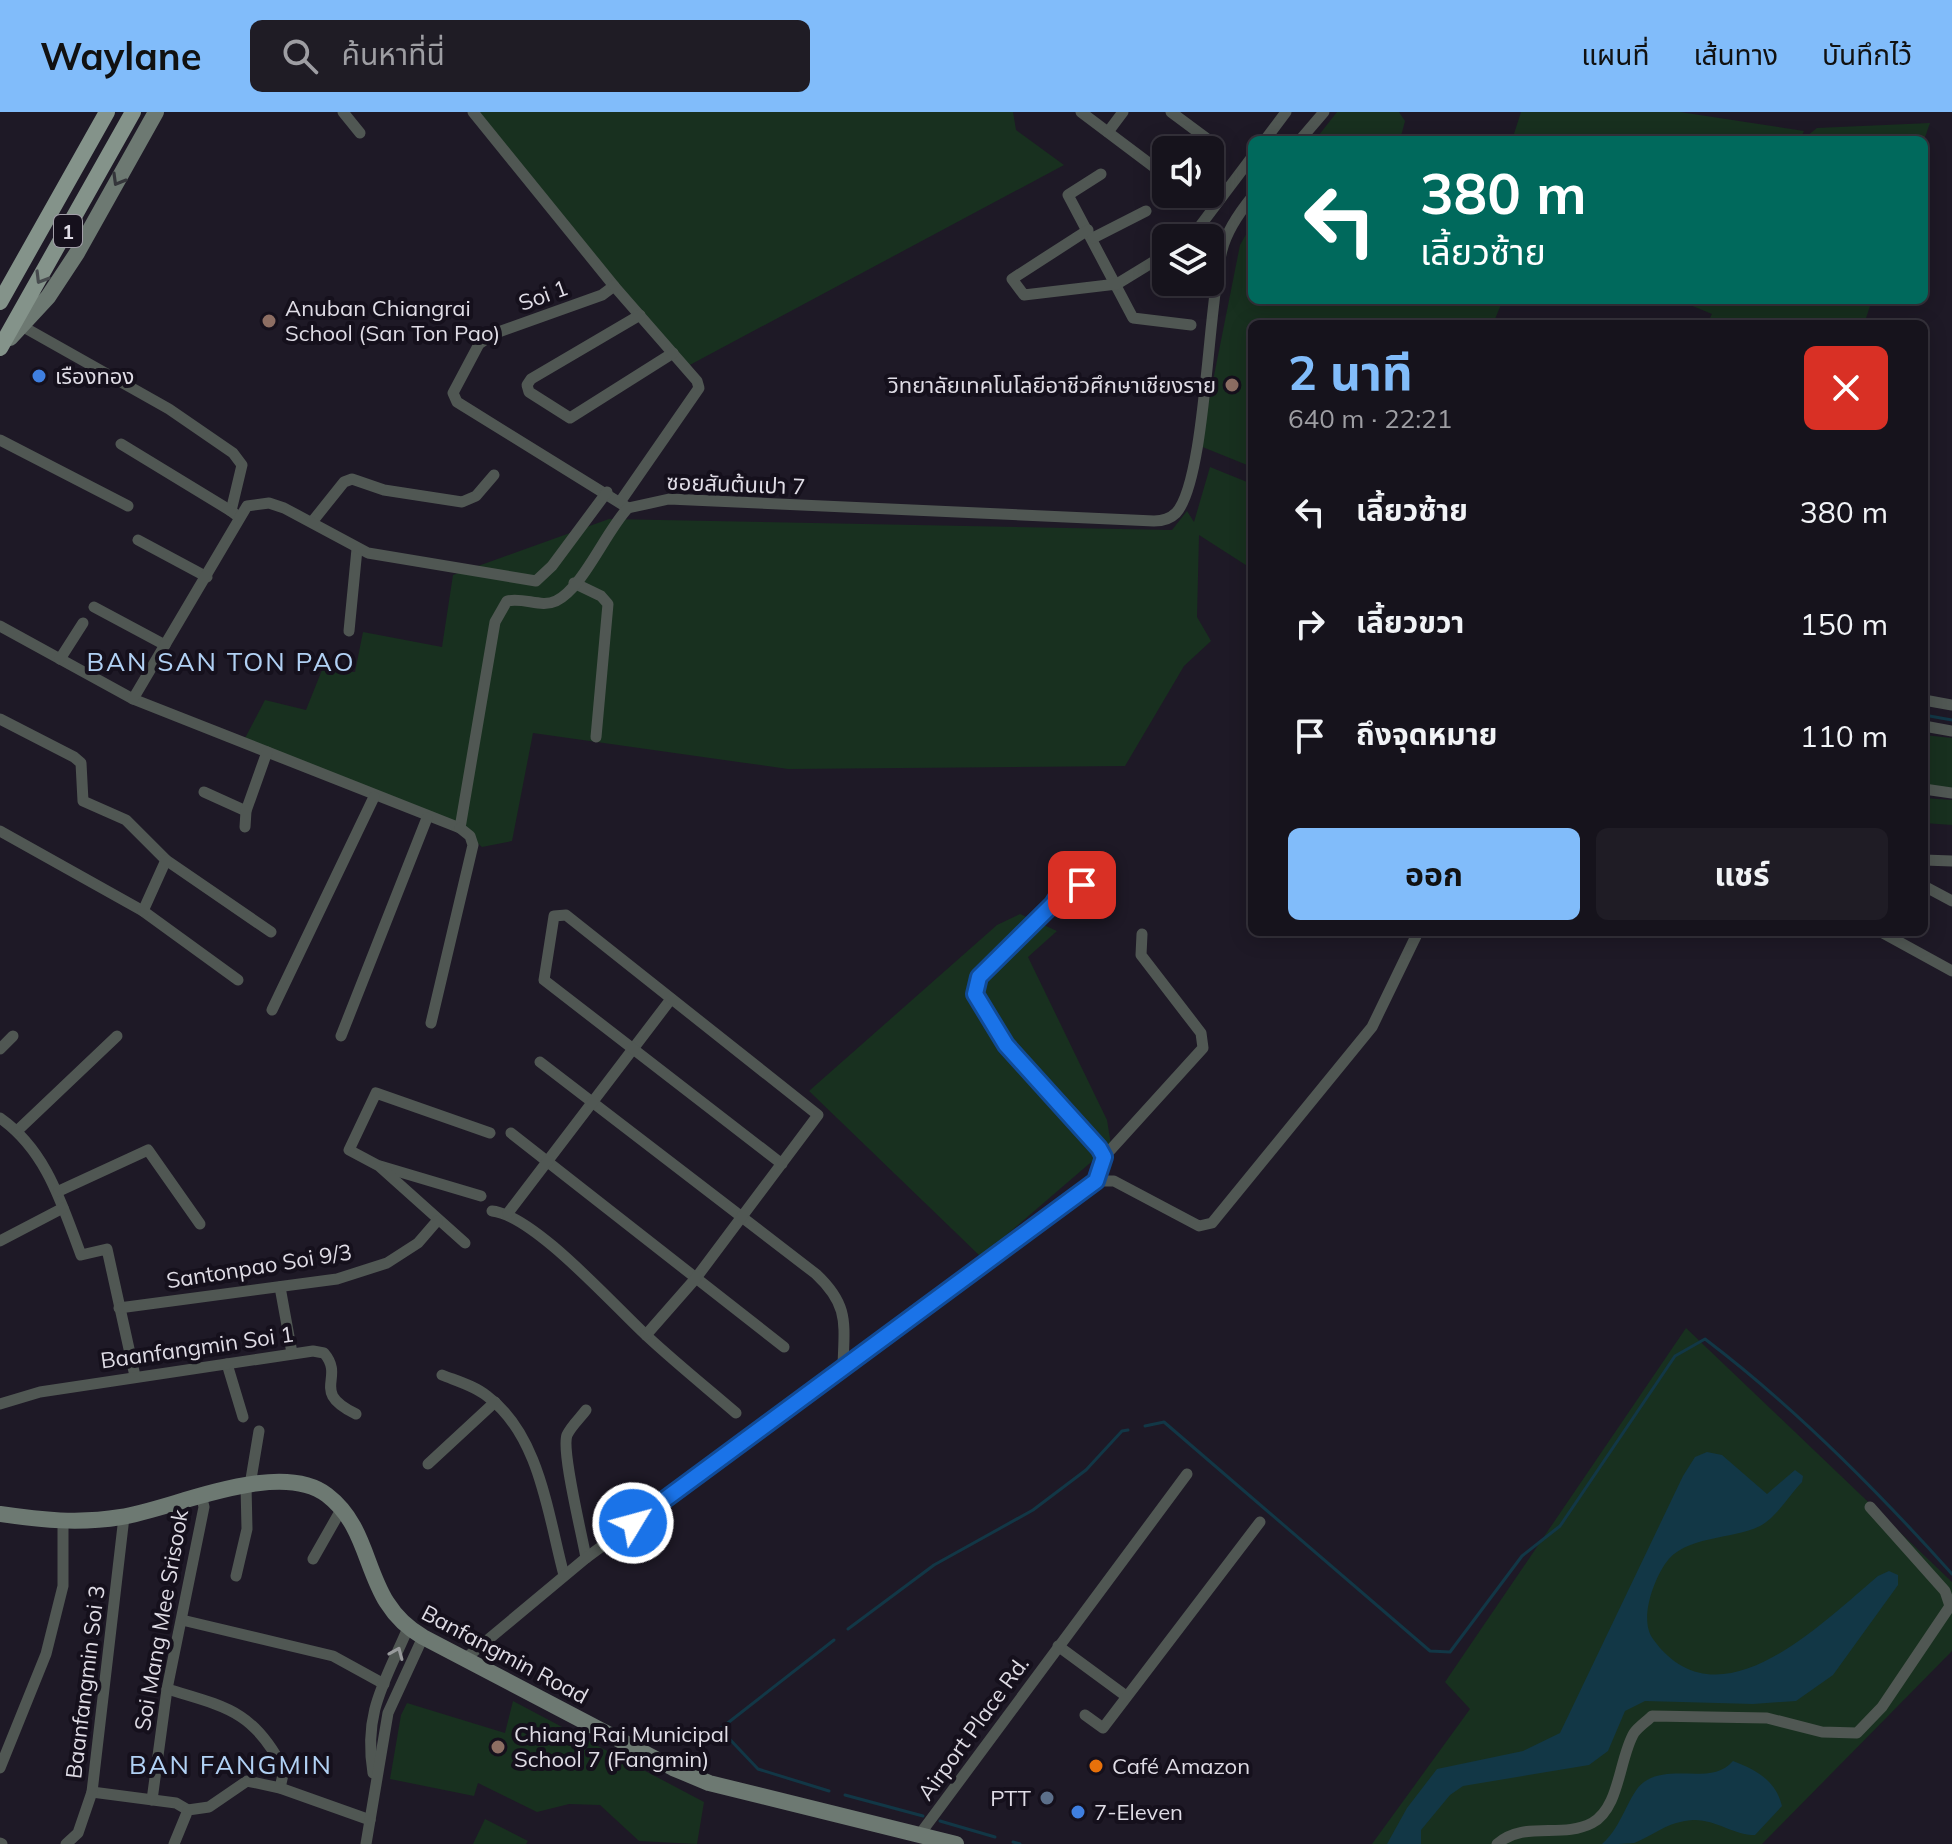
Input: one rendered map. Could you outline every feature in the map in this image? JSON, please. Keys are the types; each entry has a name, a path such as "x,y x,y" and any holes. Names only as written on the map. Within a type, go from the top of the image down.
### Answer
{"main road":[{"name":"1","path":"0,302 107,112"},
{"name":"1","path":"0,348 133,112"}],"street":[{"path":"0,348 48,297 77,253 156,112"},
{"path":"343,112 360,133"},
{"path":"460,828 495,622 507,601 522,597 544,604 557,600 574,583 698,392 697,381 614,286 473,112"},
{"path":"1081,112 1152,165"},
{"path":"1108,132 1123,112"},
{"path":"1171,112 1203,136"},
{"path":"1268,136 1286,112"},
{"path":"1303,136 1324,112"},
{"path":"1202,224 1248,162"},
{"path":"1101,174 1068,195 1133,318 1191,325"},
{"name":"ซอยสันต้นเปา 7","path":"624,505 669,499 1164,520 1175,514 1184,501 1195,456 1222,250 1237,215 1248,202"},
{"path":"1146,211 1090,234 1012,279 1024,295 1117,284 1152,263"},
{"name":"Soi 1","path":"614,286 602,295 493,334 479,344 453,393 457,402 624,505"},
{"path":"640,315 531,379 527,385 529,392 570,418 673,353"},
{"path":"20,325 169,409 233,453 242,465 235,514 207,577 133,699"},
{"path":"0,440 128,506"},
{"path":"121,444 235,514"},
{"path":"312,522 344,482 352,479 384,490 462,502 476,496 494,475"},
{"path":"235,514 247,506 269,503 312,522 357,549 536,581 552,566 607,492"},
{"path":"138,540 207,577"},
{"path":"349,631 357,549"},
{"path":"574,583 601,596 608,604 596,737"},
{"path":"94,607 165,645"},
{"path":"60,659 83,623"},
{"path":"2,631 133,699 427,818 460,828 470,836 473,845 431,1023"},
{"path":"1928,701 1952,705"},
{"path":"0,719 81,763 83,801 126,820 166,860 271,932"},
{"path":"1928,727 1952,731"},
{"path":"245,827 246,811 267,752"},
{"path":"1928,790 1952,793"},
{"path":"204,792 246,811"},
{"path":"272,1010 374,797"},
{"path":"341,1036 427,818"},
{"path":"0,831 143,911 238,980"},
{"path":"143,911 166,860"},
{"path":"1928,860 1952,861"},
{"path":"1082,885 1074,883 1063,888 1053,904 979,977 975,994 1006,1045 1089,1133 1104,1157"},
{"path":"1928,888 1952,901"},
{"path":"646,1335 696,1278 782,1164 818,1115 566,915 554,916 544,980 782,1164"},
{"path":"466,1658 586,1558 1096,1181 1104,1157 1203,1048 1201,1033 1141,955 1142,934"},
{"path":"1096,1181 1114,1181 1199,1226 1212,1223 1372,1027 1416,936"},
{"path":"1888,936 1952,971"},
{"path":"508,1213 671,999"},
{"path":"0,1049 13,1036"},
{"path":"17,1131 117,1036"},
{"path":"540,1062 836,1292 844,1316 843,1368"},
{"path":"465,1243 379,1166 349,1150 376,1093 490,1133"},
{"path":"0,1118 17,1131 59,1191 81,1255 107,1249 135,1376"},
{"path":"511,1133 784,1347"},
{"path":"59,1191 148,1150 200,1224"},
{"path":"379,1166 406,1171 481,1196"},
{"path":"0,1241 63,1208"},
{"path":"492,1211 508,1213 577,1269 646,1335 736,1413"},
{"name":"Santonpao Soi 9/3","path":"119,1308 337,1279 387,1263 418,1243 437,1221"},
{"path":"280,1287 292,1353"},
{"name":"Baanfangmin Soi 1","path":"0,1404 40,1392 135,1376 320,1351 328,1357 331,1395 339,1405 356,1414"},
{"path":"227,1364 243,1417"},
{"path":"442,1375 480,1391 509,1417 531,1454 564,1575"},
{"path":"428,1464 495,1402"},
{"path":"586,1410 567,1435 565,1459 576,1498 586,1558"},
{"path":"236,1576 247,1529 248,1485 259,1431"},
{"name":"Airport Place Rd.","path":"920,1834 1187,1474"},
{"name":"Banfangmin Road","path":"0,1514 63,1523 124,1517 201,1494 248,1485 307,1485 325,1493 342,1508 394,1617 423,1637 673,1768 709,1783 770,1801 956,1844"},
{"name":"Soi Mang Mee Srisook","path":"152,1800 167,1689 204,1507 201,1494"},
{"path":"1497,1844 1522,1831 1570,1830 1595,1822 1609,1803 1635,1732 1652,1716 1767,1718 1822,1732 1857,1733 1882,1707 1950,1606 1945,1591 1870,1507"},
{"path":"313,1559 342,1508"},
{"name":"Baanfangmin Soi 3","path":"72,1843 86,1817 92,1792 124,1517"},
{"path":"1085,1715 1103,1728 1260,1522"},
{"path":"0,1768 46,1654 63,1586 63,1523"},
{"path":"182,1620 333,1656 384,1684"},
{"path":"375,1781 368,1741 374,1708 408,1628"},
{"path":"366,1844 388,1713 423,1637"},
{"name":"Airport Place Rd.","path":"1058,1646 1126,1696"},
{"path":"167,1689 214,1703 250,1721 270,1741 284,1770 280,1788"},
{"path":"92,1792 176,1803 188,1810 209,1807 247,1781 280,1788 370,1820"},
{"path":"174,1844 188,1810"}],"green space":[{"path":"473,112 1013,112 1016,130 1064,165 686,367"},
{"path":"1337,112 1399,112 1405,121 1401,136 1318,136"},
{"path":"1521,112 1680,112 1804,131 1802,136 1513,136"},
{"path":"1930,123 1925,136 1807,136 1817,128"},
{"path":"1248,231 1248,304 1501,304 1495,320 1248,320 1248,465 1200,446 1240,245"},
{"path":"1688,304 1871,304 1865,320 1709,320 1712,314"},
{"path":"1210,467 1248,482 1248,566 1199,535 1197,617 1211,641 1184,666 1125,766 788,769 533,733 512,841 482,847 460,828 243,742 265,700 306,710 322,670 355,672 363,632 442,647 453,575 609,519 1172,530 1187,511 1194,522"},
{"path":"1928,735 1952,738 1952,789 1928,786"},
{"path":"1928,798 1952,800 1952,825 1928,823"},
{"path":"1020,914 1057,931 1028,957 1107,1120 1111,1145 981,1257 809,1091 997,925"},
{"path":"1686,1328 1952,1582 1952,1651 1762,1844 1372,1844 1470,1709 1445,1682"},
{"path":"513,1701 704,1802 697,1844 639,1841 600,1805 569,1804 537,1812 478,1783 474,1796 390,1779 401,1715 407,1703 505,1733"},
{"path":"485,1819 528,1841 526,1844 473,1844"}],"water":[{"path":"1707,1452 1722,1455 1767,1494 1795,1470 1803,1476 1802,1482 1777,1512 1760,1526 1696,1543 1673,1555 1660,1572 1649,1601 1647,1622 1653,1639 1679,1664 1708,1674 1738,1671 1769,1659 1799,1641 1878,1576 1889,1571 1898,1575 1898,1585 1833,1675 1796,1701 1753,1704 1645,1701 1625,1711 1608,1751 1589,1765 1463,1786 1450,1795 1421,1830 1421,1844 1387,1844 1407,1808 1437,1769 1523,1751 1560,1733 1683,1476 1695,1457"},
{"path":"1733,1761 1750,1768 1770,1783 1782,1806 1755,1835 1693,1820 1668,1826 1634,1843 1602,1844 1644,1782 1666,1774 1714,1772"}],"waterway":[{"path":"1928,716 1952,720"},
{"path":"1145,1426 1164,1422 1430,1651 1450,1652 1522,1556 1560,1526 1675,1356 1705,1339 1739,1365 1834,1451 1952,1574"},
{"path":"848,1629 934,1565 1033,1510 1086,1470 1122,1431 1128,1430"},
{"path":"829,1791 758,1769 720,1729 834,1640"},
{"path":"845,1795 923,1816"},
{"path":"940,1821 995,1837"},
{"path":"1013,1842 1020,1844"}],"place":[{"name":"Anuban Chiangrai School (San Ton Pao)","path":"269,321"},
{"name":"เรืองทอง","path":"39,376"},
{"name":"วิทยาลัยเทคโนโลยีอาชีวศึกษาเชียงราย","path":"1232,385"},
{"name":"Chiang Rai Municipal School 7 (Fangmin)","path":"498,1747"},
{"name":"Café Amazon","path":"1096,1766"},
{"name":"PTT","path":"1047,1798"},
{"name":"7-Eleven","path":"1078,1812"}],"district":[{"name":"BAN SAN TON PAO","path":"221,661"},
{"name":"BAN FANGMIN","path":"231,1764"}],"route":[{"path":"633,1523 1096,1181 1104,1157 1099,1148 1089,1133 1061,1107 1006,1045 975,994 975,983 979,977 1053,904 1063,888 1074,883 1082,885"}]}
